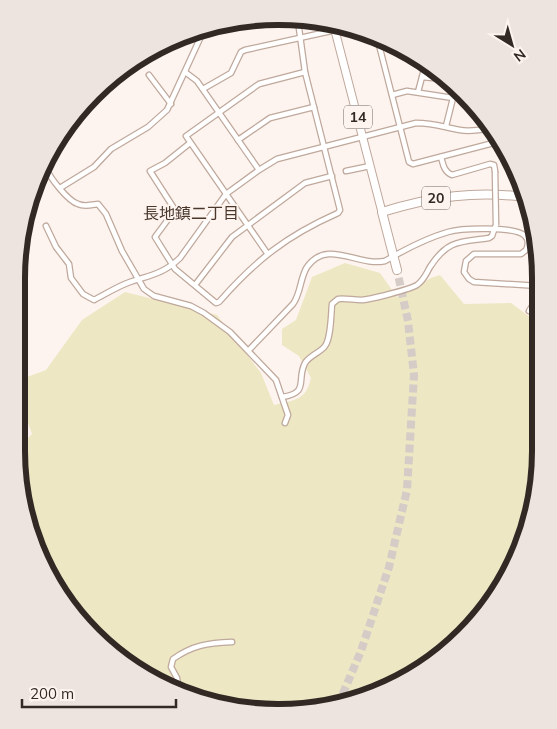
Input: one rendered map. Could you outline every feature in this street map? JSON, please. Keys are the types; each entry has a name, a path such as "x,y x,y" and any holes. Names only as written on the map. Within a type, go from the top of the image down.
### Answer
{"highway":[{"name":"20","path":"383,214 424,204 490,195 519,197"},
{"path":"383,214 397,270"}],"main road":[{"name":"14","path":"335,32 383,214"}],"street":[{"path":"190,143 165,163 150,171 175,210 155,237 172,266 216,303 219,302 241,276 267,253 293,235 338,213 340,210 305,72 299,26"},
{"path":"203,89 231,72 240,52 301,38 325,29"},
{"path":"60,188 94,167 111,149 160,118 171,104 201,37"},
{"path":"379,45 409,162 413,164 492,143"},
{"path":"418,92 424,71"},
{"path":"185,72 197,81 259,170"},
{"path":"267,253 186,136 259,84 305,72"},
{"path":"149,75 171,104"},
{"path":"422,77 434,78"},
{"path":"392,95 407,91 452,98 446,126"},
{"path":"238,140 270,118 314,107"},
{"path":"46,226 56,247 69,264 71,278 86,296 94,300 129,282 162,272 172,266 180,258 226,194 277,159 416,124 432,124 468,131 483,129"},
{"path":"282,397 297,392 300,387 304,365 309,358 325,347 328,340 332,304 338,299 363,300 415,286 424,279 442,252 454,243 492,236 495,227 496,171 494,165 490,164 452,174 445,170 441,157"},
{"path":"346,172 370,166"},
{"path":"48,173 76,204 83,206 98,204 106,214 122,251 144,289 154,296 191,306 204,313 230,332 248,350 276,380 288,415 285,423"},
{"path":"195,285 232,237 247,225 305,183 332,176"},
{"path":"248,350 297,299 306,269 323,254 332,253 374,263 384,261 450,231 495,227 524,235 527,240 526,250 517,255 474,254 466,261 464,272 474,282 532,286"},
{"path":"529,311 532,306"},
{"path":"177,683 177,678 171,667 172,659 198,645 232,642"}],"shaded area":[{"path":"345,263 380,273 397,297 440,275 464,304 511,303 532,319 532,451 530,484 519,532 498,577 469,618 433,652 391,678 360,691 312,702 278,704 245,702 197,691 152,670 111,641 77,605 59,577 44,548 30,500 27,484 25,441 32,434 25,415 25,380 46,370 82,320 125,292 217,315 261,373 274,405 293,400 306,391 311,378 299,356 282,345 282,329 296,320 312,277"}],"tunnel":[{"path":"342,695 361,651 389,567 407,490 414,375 408,321 397,270"}],"district":[{"name":"長地鎮二丁目","path":"191,213"}]}
